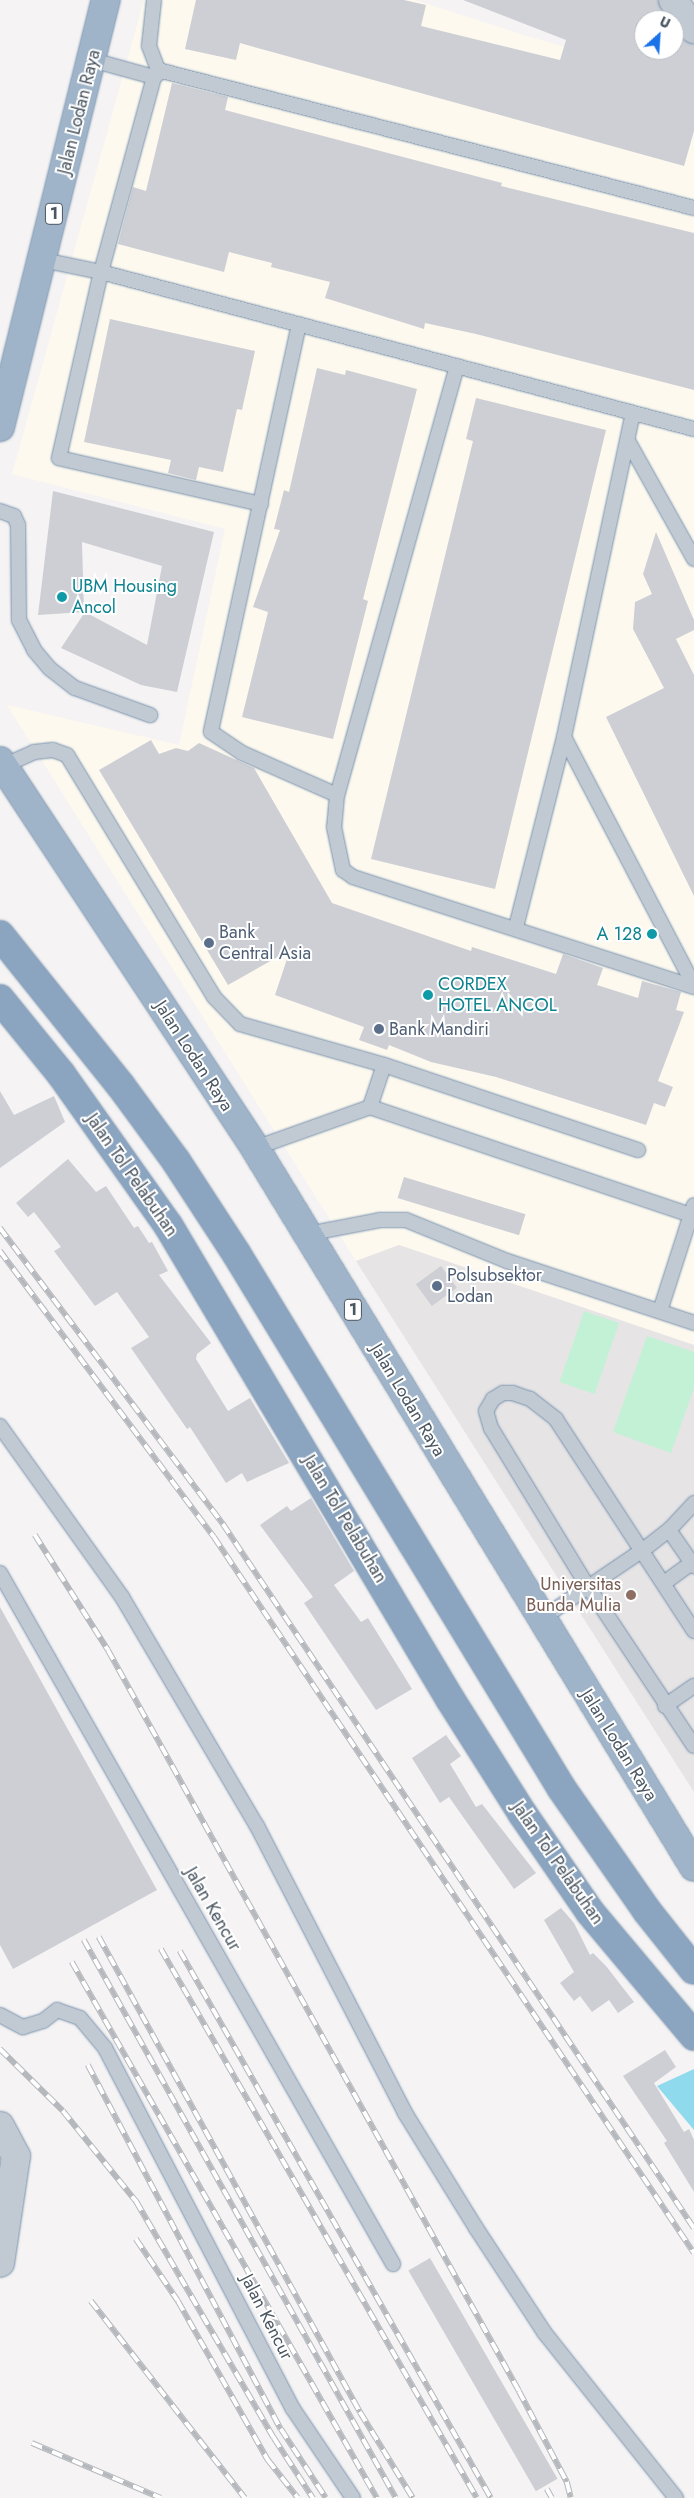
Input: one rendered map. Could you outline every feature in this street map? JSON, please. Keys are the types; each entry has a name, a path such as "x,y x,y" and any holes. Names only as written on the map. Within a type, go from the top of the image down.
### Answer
{"highway":[{"name":"Jalan Lodan Raya","path":"0,427 106,0"},
{"name":"Jalan Lodan Raya","path":"2,763 255,1148 694,1867"},
{"path":"0,935 121,1086 176,1161 246,1269 562,1789 647,1911 694,1970"},
{"name":"Jalan Tol Pelabuhan","path":"0,1000 61,1074 168,1225 450,1699 522,1813 590,1912 694,2036"}],"street":[{"path":"673,0 694,29"},
{"path":"0,2126 16,2156 0,2263"}],"lane":[{"path":"154,0 149,46 156,75 101,272 59,458 261,504"},
{"path":"92,60 694,208"},
{"path":"43,260 101,272 694,429"},
{"path":"299,324 210,732 242,753 337,795"},
{"path":"457,366 337,795 334,828 347,874 516,927 694,987"},
{"path":"516,927 564,737 628,441 632,412"},
{"path":"628,441 694,559"},
{"path":"0,511 14,516 18,525 19,620 34,650 50,668 75,688 150,715"},
{"path":"564,737 694,987"},
{"path":"2,763 34,752 53,750 67,756 214,997 240,1024 384,1065 638,1150"},
{"path":"370,1107 384,1065"},
{"path":"255,1148 370,1107 693,1212 660,1311"},
{"path":"307,1234 380,1220 406,1220 507,1261 694,1323"},
{"path":"694,1631 664,1582 556,1419 530,1399 513,1393 498,1396 488,1405 487,1420 587,1586 665,1706 694,1746"},
{"path":"0,1426 122,1597 257,1826 405,2113 476,2228 544,2332 676,2498"},
{"path":"541,1619 587,1586 643,1550 669,1530 694,1503"},
{"path":"664,1582 693,1565 669,1530"},
{"name":"Jalan Kencur","path":"0,1573 393,2264"},
{"path":"665,1706 694,1686"},
{"name":"Jalan Kencur","path":"0,2015 23,2027 43,2021 58,2010 80,2018 105,2048 293,2409 353,2498"}],"shaded area":[{"path":"144,0 415,0 530,37 694,83 694,1345 399,1245 356,1261 7,705 179,745 225,529 12,474"},
{"name":"Universitas Bunda Mulia","path":"399,1245 694,1345 694,1792 356,1261"}],"green space":[{"path":"584,1311 619,1323 595,1394 560,1382"},
{"path":"647,1336 694,1352 694,1388 671,1453 613,1432"}],"water":[{"path":"694,2069 694,2130 657,2086"}],"building":[{"path":"196,0 404,0 426,5 421,26 560,60 566,40 463,0 658,0 663,10 634,10 634,60 684,60 684,40 694,44 694,131 684,166 240,43 236,60 185,49"},
{"path":"172,83 228,97 225,110 502,183 501,186 694,233 694,390 476,334 425,323 424,329 325,298 330,282 271,267 272,263 229,252 224,272 118,244 133,187 146,191"},
{"path":"110,319 255,351 242,410 237,409 223,472 199,467 196,480 168,473 171,460 84,442"},
{"path":"317,368 345,375 346,370 417,389 363,599 368,601 333,739 242,717 268,612 253,607 280,530 274,529 284,490 289,492"},
{"path":"476,398 606,430 495,889 371,859 473,441 466,439"},
{"name":"UBM Housing Ancol","path":"53,491 214,532 177,692 141,685 61,648 85,612 147,645 162,566 82,542 84,612 38,615"},
{"path":"656,532 694,620 694,630 676,639 694,675 694,896 606,717 664,688 633,629 635,602 652,594 643,574"},
{"path":"151,740 159,754 176,748 188,751 199,743 254,768 332,903 471,951 472,947 556,974 563,954 603,968 597,985 638,998 642,981 681,992 676,1010 684,1012 658,1081 673,1087 665,1107 654,1103 646,1125 496,1077 431,1062 389,1045 387,1050 359,1040 364,1027 275,995 290,950 228,985 99,770"},
{"path":"0,1091 14,1115 54,1096 65,1122 0,1168"},
{"path":"68,1159 96,1192 106,1186 134,1228 138,1226 149,1243 152,1242 168,1271 159,1275 211,1343 197,1354 196,1359 228,1411 250,1398 289,1463 247,1482 242,1473 226,1483 190,1427 187,1429 131,1348 149,1337 117,1292 95,1306 54,1251 61,1247 34,1212 28,1217 16,1203"},
{"path":"404,1177 525,1214 519,1235 398,1198"},
{"name":"Polsubsektor Lodan","path":"441,1266 457,1288 432,1306 416,1284"},
{"path":"311,1498 354,1571 334,1585 361,1622 368,1618 412,1689 376,1710 304,1603 313,1597 260,1525 287,1506 291,1511"},
{"path":"0,1607 157,1890 13,1969 0,1945"},
{"path":"446,1735 461,1756 450,1764 476,1807 482,1804 536,1873 514,1889 449,1797 440,1803 412,1758"},
{"path":"561,1908 574,1923 590,1955 593,1953 606,1966 634,2002 618,2013 609,2000 592,2012 580,1996 574,2001 560,1983 574,1972 544,1920"},
{"path":"665,2050 676,2067 654,2083 684,2132 689,2129 694,2140 694,2192 664,2143 667,2141 623,2076"},
{"path":"430,2258 558,2479 536,2491 408,2270"}],"railway":[{"path":"0,1228 223,1524 694,2228"},
{"path":"0,1251 214,1537 694,2253"},
{"path":"35,1535 108,1650 519,2391 567,2482 571,2498"},
{"path":"99,1937 360,2412 413,2498"},
{"path":"84,1940 396,2498"},
{"path":"161,1949 477,2498"},
{"path":"180,1951 491,2498"},
{"path":"72,1962 377,2498"},
{"path":"0,2049 63,2111 136,2201 274,2438 313,2498"},
{"path":"88,2065 281,2429 326,2498"},
{"path":"136,2239 178,2301 268,2460 298,2498"},
{"path":"91,2301 245,2498"},
{"path":"32,2443 161,2498"},
{"path":"547,2489 552,2498"}],"place":[{"name":"UBM Housing Ancol","path":"62,597"},
{"name":"A 128","path":"652,934"},
{"name":"Bank Central Asia","path":"209,943"},
{"name":"CORDEX HOTEL ANCOL","path":"428,995"},
{"name":"Bank Mandiri","path":"379,1029"},
{"name":"Polsubsektor Lodan","path":"437,1286"},
{"name":"Universitas Bunda Mulia","path":"631,1595"}]}
